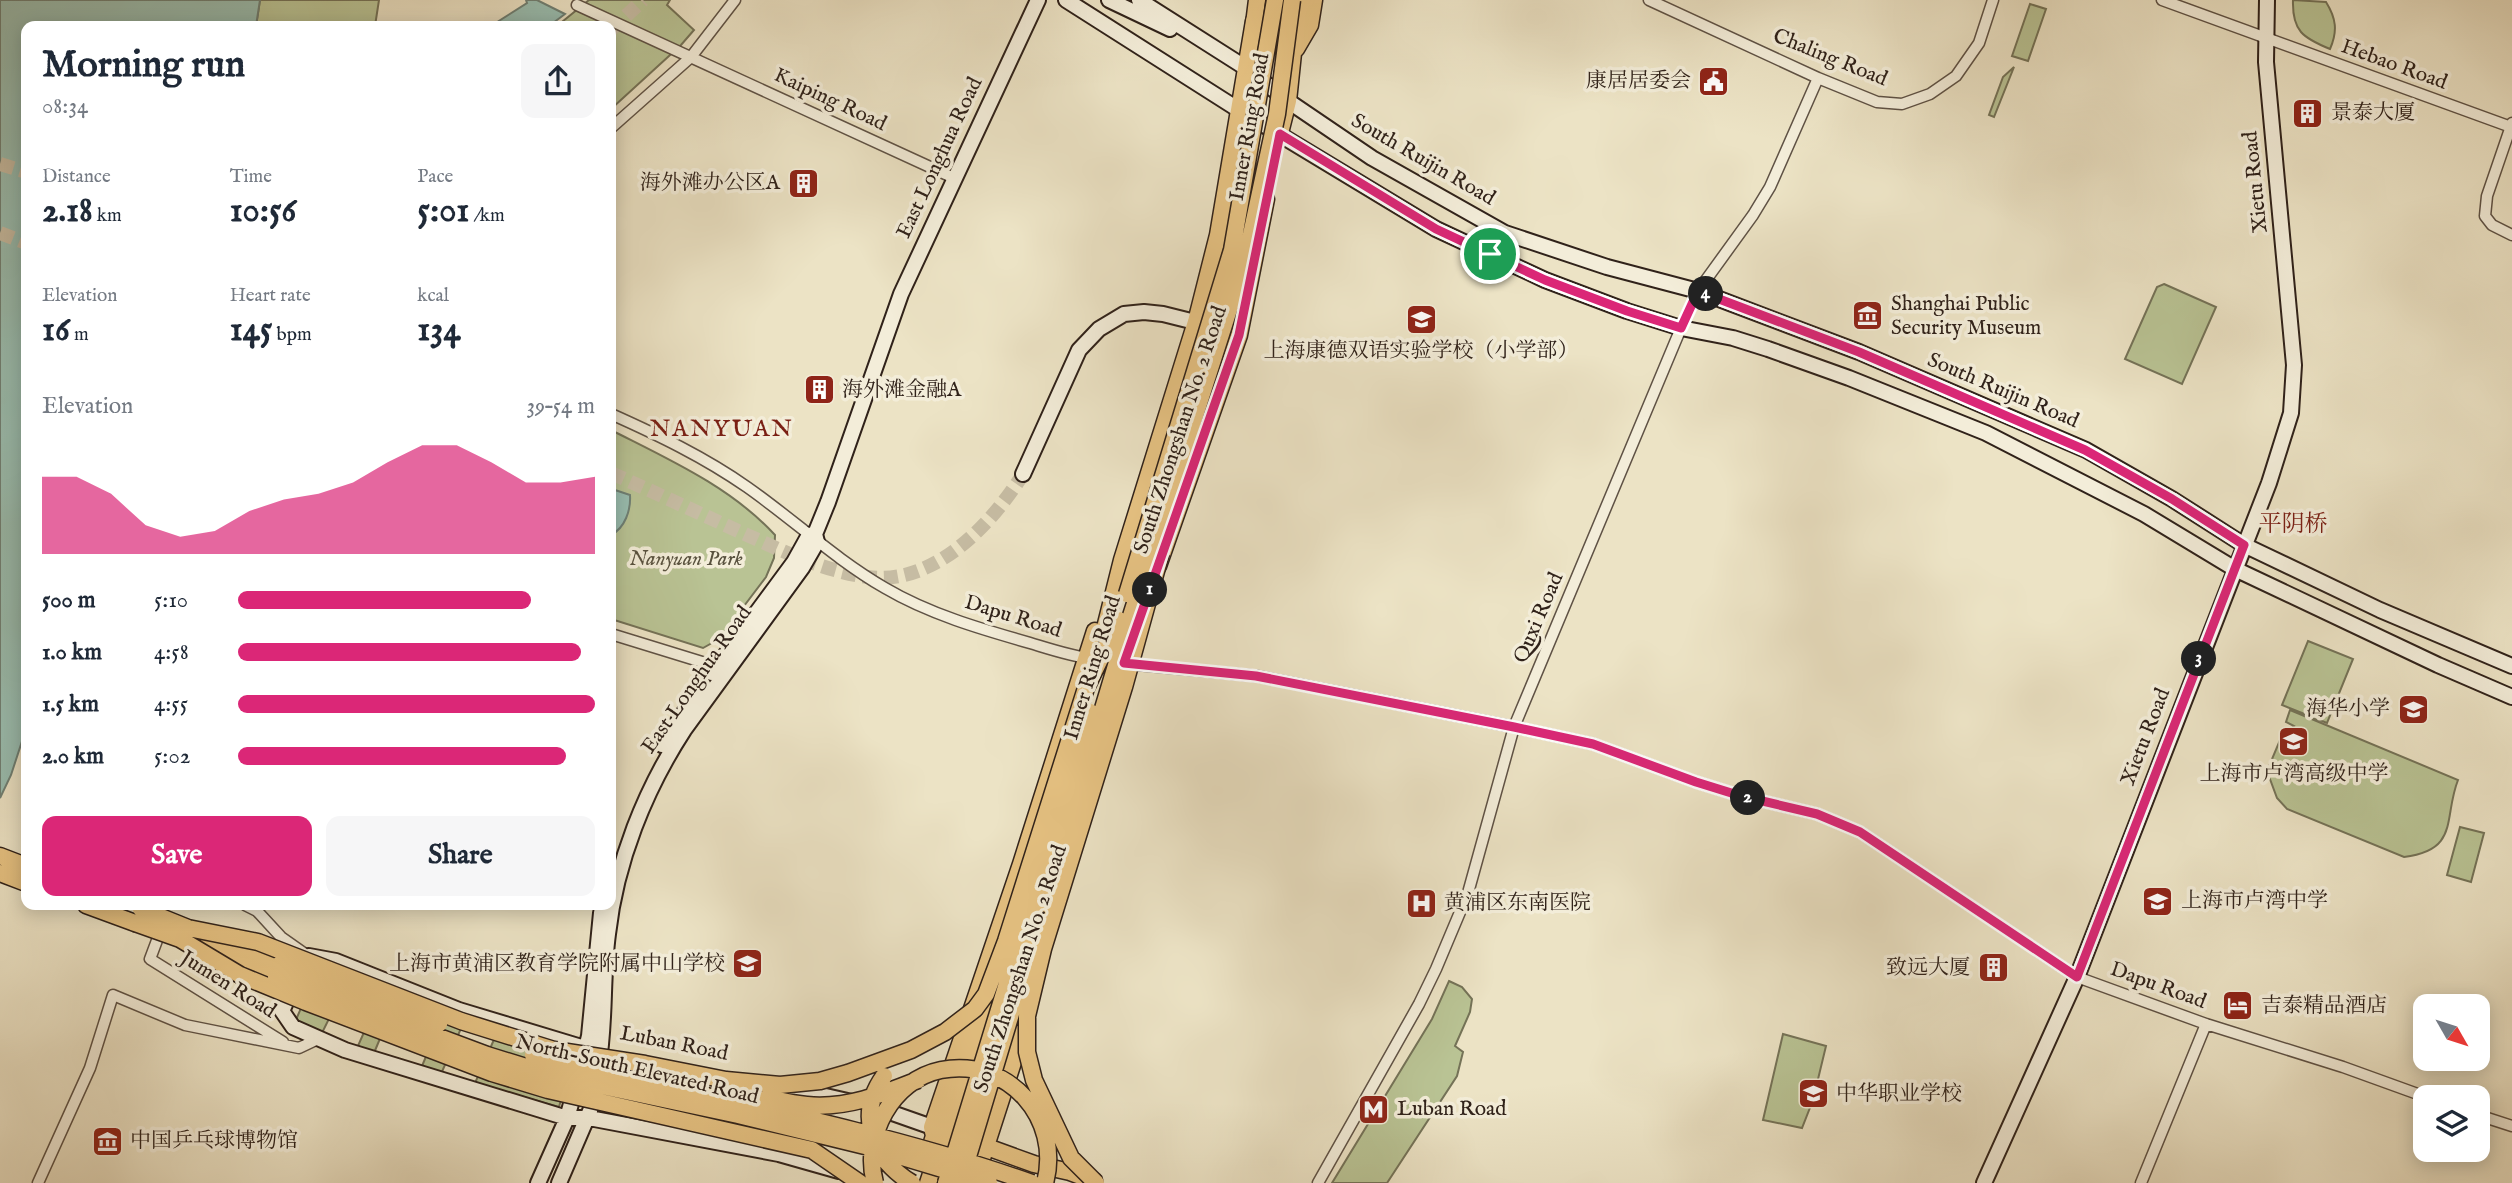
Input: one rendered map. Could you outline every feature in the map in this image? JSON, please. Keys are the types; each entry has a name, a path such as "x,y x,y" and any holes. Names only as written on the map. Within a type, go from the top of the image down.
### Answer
{"main road":[{"name":"East Longhua Road","path":"616,857 651,766 676,723 802,568 896,306 1038,0"},
{"path":"1066,0 1239,110 1448,234 1545,280 1627,311 1681,328 1733,338 1768,349 1986,433 2144,514 2235,569 2512,697"},
{"path":"1109,0 1226,55"},
{"path":"1139,0 1226,55"},
{"name":"South Zhongshan No. 2 Road","path":"923,1183 939,1130 977,1035 1091,659 1104,600 1122,560 1196,322 1218,235 1257,0"},
{"name":"Inner Ring Road","path":"946,1183 1232,250 1275,0"},
{"name":"Inner Ring Road","path":"961,1183 1130,619 1247,253 1277,114 1292,0"},
{"name":"South Zhongshan No. 2 Road","path":"974,1183 976,1153 995,1118 1064,907 1127,699 1130,687 1124,663 1239,335 1288,101 1299,0"},
{"path":"1293,49 1306,0"},
{"path":"1293,49 1310,25 1314,0"},
{"name":"Xietu Road","path":"1984,1183 2077,977 2235,569 2283,442 2291,413 2294,383 2293,343 2265,38 2267,0"},
{"name":"South Ruijin Road","path":"1226,55 1372,158 1505,233 1606,267 1698,291 1859,352 2085,450 2172,499 2244,545 2380,610 2512,666"},
{"path":"1023,474 1079,350 1099,329 1124,314 1144,312 1163,314 1239,335"},
{"path":"1045,1183 1049,1169 1049,1149 1027,1052 1027,1016 1034,982 1141,628 1183,454"},
{"path":"554,1050 726,1080 780,1085 820,1081 911,1050 958,1024 975,1009 986,994 1006,941 1086,688 1119,620"},
{"name":"South Zhongshan No. 2 Road","path":"939,1130 946,1085 1091,659"},
{"path":"961,1183 976,1153 1000,1055 1124,663"},
{"name":"East Longhua Road","path":"616,889 646,801 660,771 719,672"},
{"path":"0,856 21,864"},
{"path":"0,873 21,881"},
{"name":"North-South Elevated Road","path":"103,910 184,934 548,1059 873,1134 1032,1183"},
{"name":"North-South Elevated Road","path":"138,910 184,934 487,1055 555,1076 738,1115 869,1147 989,1183"},
{"name":"East Longhua Road","path":"559,1183 589,1118 603,910"},
{"name":"East Longhua Road","path":"538,1183 594,1050 611,910"},
{"path":"184,934 258,942 461,1021 554,1050 637,1071 809,1105 864,1100 941,1070 978,1071 998,1077 1026,1098 1043,1126 1098,1183"},
{"path":"184,934 240,975 328,1012 492,1073 548,1090 812,1150 860,1183"},
{"path":"309,956 282,1011 293,1027 345,1050 567,1118 589,1118 779,1154 884,1183"},
{"name":"Luban Road","path":"309,956 336,961 459,1010 594,1050 823,1094 879,1109 939,1130 976,1153"},
{"path":"946,1085 977,1035"},
{"path":"911,1050 891,1068 875,1090 870,1107 871,1132 880,1152 896,1170 923,1183 976,1153 1006,1154 1098,1183"},
{"path":"995,1118 1000,1055"},
{"path":"875,1183 872,1150 879,1122 895,1099 918,1080"},
{"path":"1034,1080 1071,1158"},
{"path":"1034,1164 1065,1183"}],"street":[{"path":"616,124 691,57 735,0"},
{"name":"Chaling Road","path":"1649,0 1818,78 1877,102 1902,104 1930,94 1956,76 1979,43 1993,0"},
{"name":"Hebao Road","path":"2162,0 2511,125"},
{"name":"Kaiping Road","path":"577,5 612,21"},
{"name":"Kaiping Road","path":"616,23 954,178"},
{"name":"Quxi Road","path":"1318,1183 1419,1004 1468,893 1514,727 1681,328 1698,291 1754,215 1770,187 1818,78"},
{"path":"2511,125 2487,196 2485,216 2492,225 2511,234"},
{"name":"Dapu Road","path":"616,416 671,441 719,468 887,590 928,609 990,631 1091,659 1256,676 1593,744 1696,782 1817,814 1860,832 2077,977 2206,1024 2413,1092"},
{"path":"616,636 702,662 719,672"},
{"name":"Luban Road","path":"255,910 281,937 309,956"},
{"name":"Luban Road","path":"166,915 230,938 309,956"},
{"name":"Jumen Road","path":"166,915 150,959 290,1046"},
{"path":"38,1183 90,1068 113,995 185,1025 299,1048 318,1039"},
{"path":"2141,1183 2206,1024"},
{"path":"2490,1119 2512,1126"}],"green space":[{"path":"260,0 379,0 376,21 257,21"},
{"path":"589,0 670,0 667,5 694,30 616,104 616,21 563,21"},
{"path":"2293,0 2326,2 2335,25 2330,49 2301,32 2293,11"},
{"path":"2030,4 2046,9 2028,61 2012,56"},
{"path":"2014,67 1994,117 1989,115 2003,77"},
{"path":"2164,284 2216,307 2182,384 2125,359 2157,287"},
{"name":"Nanyuan Park","path":"616,433 719,488 739,502 775,535 774,558 766,577 719,639 703,648 616,621"},
{"path":"2308,641 2353,659 2327,723 2282,705"},
{"path":"2290,710 2458,780 2442,840 2422,853 2404,857 2287,809 2277,798 2267,771 2280,740 2294,726 2286,722"},
{"path":"2460,827 2484,833 2471,882 2447,875"},
{"path":"321,962 351,974 321,1035 295,1022"},
{"path":"1449,981 1462,987 1472,999 1470,1012 1455,1046 1463,1052 1457,1076 1387,1183 1332,1183 1432,1019"},
{"path":"385,985 399,993 374,1053 357,1048"},
{"path":"446,1009 466,1017 441,1074 422,1066"},
{"path":"499,1028 575,1050 559,1107 475,1083"},
{"path":"1783,1034 1826,1046 1813,1100 1802,1128 1763,1120"}],"water":[{"path":"0,0 260,0 257,21 21,21 21,744 0,798"},
{"path":"526,0 537,0 565,14 556,21 499,21 527,3"},
{"path":"616,490 630,495 628,512 616,532"}],"tunnel":[{"path":"616,25 643,0"},
{"path":"0,164 21,170"},
{"path":"0,233 21,241"},
{"path":"616,475 805,560 851,574 892,577 915,572 958,548 995,513 1023,474"}],"place":[{"name":"康居居委会","path":"1714,81"},
{"name":"景泰大厦","path":"2308,113"},
{"name":"海外滩办公区A","path":"803,183"},
{"name":"Shanghai Public Security Museum","path":"1868,316"},
{"name":"上海康德双语实验学校（小学部）","path":"1421,319"},
{"name":"海外滩金融A","path":"819,390"},
{"name":"海华小学","path":"2413,709"},
{"name":"上海市卢湾高级中学","path":"2294,742"},
{"name":"上海市卢湾中学","path":"2158,901"},
{"name":"黄浦区东南医院","path":"1421,903"},
{"name":"上海市黄浦区教育学院附属中山学校","path":"748,964"},
{"name":"致远大厦","path":"1993,968"},
{"name":"吉泰精品酒店","path":"2238,1006"},
{"name":"中华职业学校","path":"1813,1094"},
{"name":"Luban Road","path":"1374,1109"},
{"name":"中国乒乓球博物馆","path":"107,1141"}],"district":[{"name":"NANYUAN","path":"722,429"},
{"name":"平阴桥","path":"2293,524"}],"route":[{"path":"1280,134 1436,229 1490,254 1545,280 1681,328 1698,291 1859,352 2085,450 2172,499 2244,545 2077,977 1900,857 1860,832 1817,814 1696,782 1593,744 1256,676 1124,663 1239,335 1280,134"}]}
